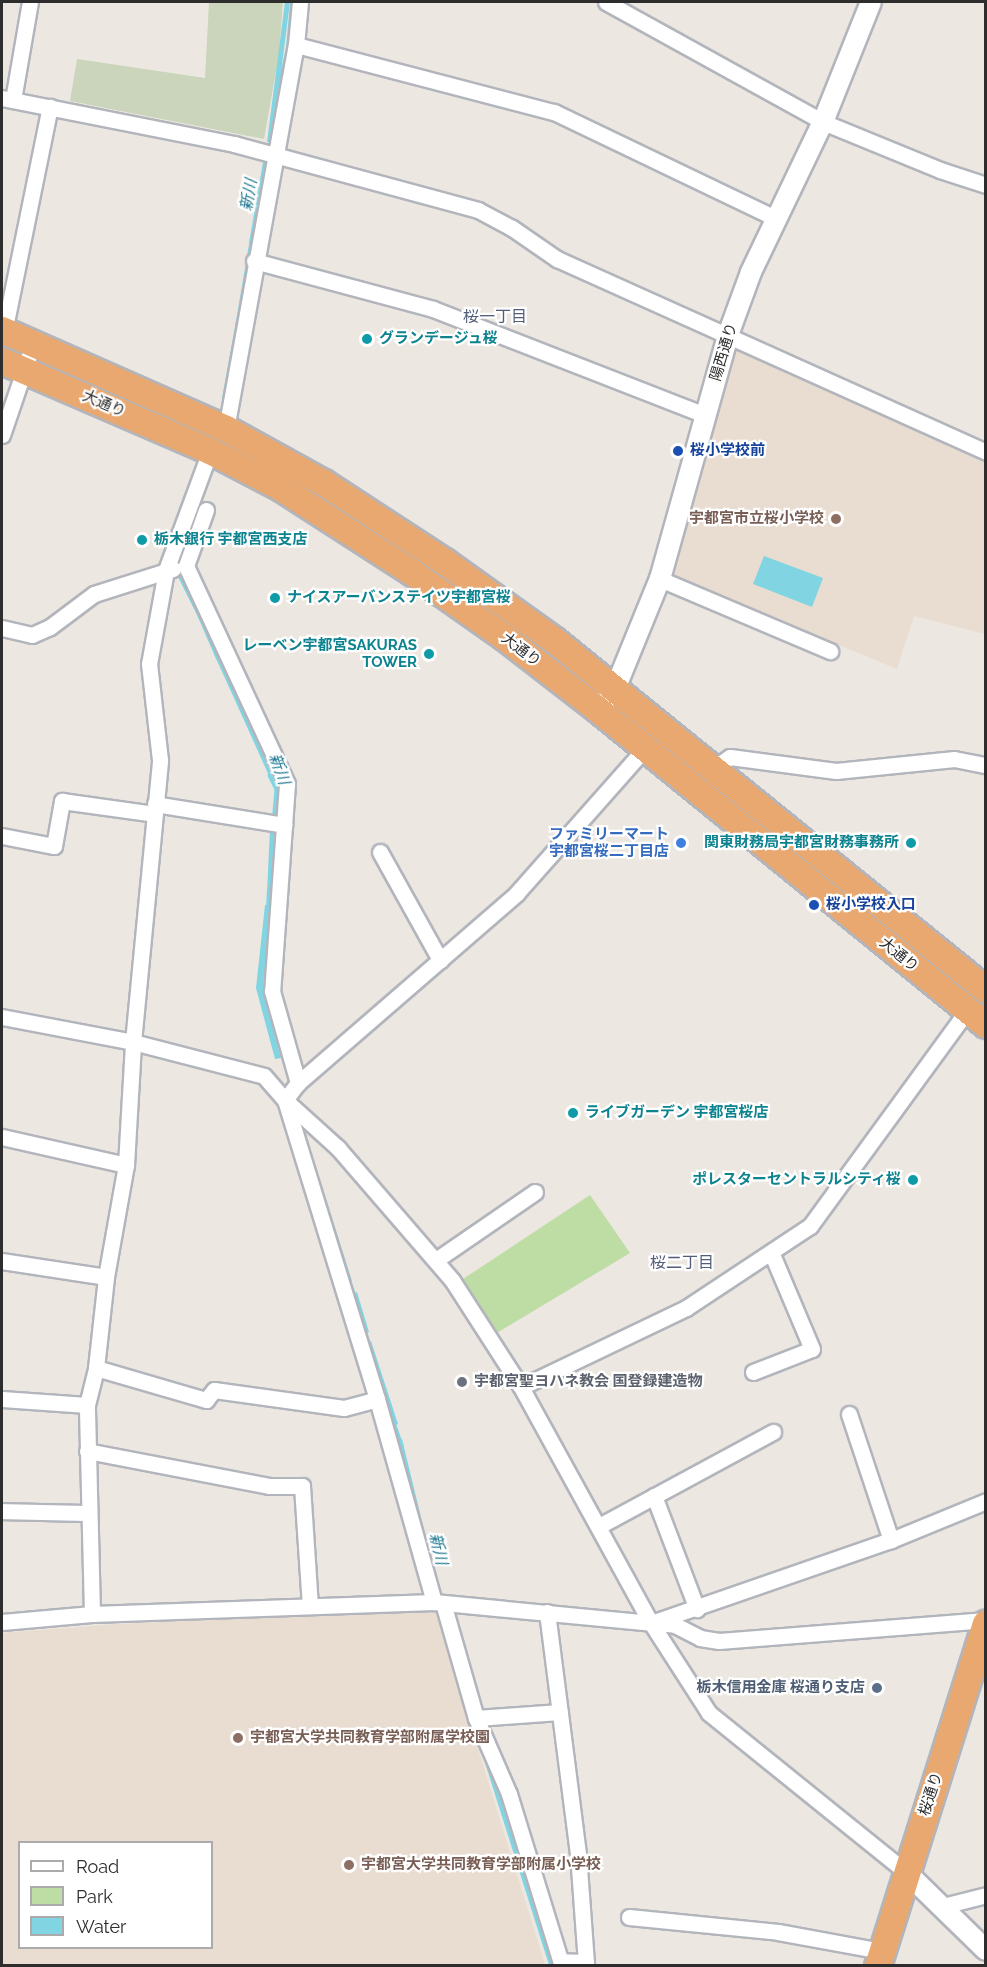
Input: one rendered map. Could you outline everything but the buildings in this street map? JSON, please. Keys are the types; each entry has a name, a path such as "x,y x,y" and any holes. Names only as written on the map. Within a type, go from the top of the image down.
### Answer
{"highway":[{"name":"大通り","path":"3,334 33,344 226,429 324,483 445,562 546,634 986,990"},
{"name":"大通り","path":"12,365 210,451 281,488 413,573 504,637 597,709 976,1018"},
{"name":"桜通り","path":"880,1958 986,1622"}],"street":[{"path":"30,2 7,99 269,153 478,210 512,228 557,259 986,452"},
{"path":"226,429 254,261 269,153 296,45 300,2"},
{"path":"606,2 824,122 940,170 986,185"},
{"name":"陽西通り","path":"597,709 615,689 660,579 728,335 751,272 824,122 871,2"},
{"path":"296,45 554,112 777,219"},
{"path":"3,334 50,107"},
{"path":"254,261 433,309 705,415"},
{"path":"2,435 12,365 33,344"},
{"path":"92,1614 87,1405 96,1368 106,1277 126,1165 133,1042 160,760 149,664 210,451"},
{"path":"2,628 32,635 50,627 94,594 177,568 207,510"},
{"path":"177,568 287,784 272,991 298,1083"},
{"path":"660,579 830,651"},
{"path":"285,1100 298,1083 516,894 645,748"},
{"path":"714,768 730,757 836,771 954,759 986,765"},
{"path":"2,836 54,846 62,801 155,809 283,825"},
{"path":"380,852 440,960"},
{"path":"2,1017 133,1042 264,1076 285,1100 338,1148 452,1280 521,1386 651,1623 709,1713 907,1873 939,1907 986,1950"},
{"path":"521,1386 686,1308 810,1226 976,1018"},
{"path":"285,1100 476,1718 509,1794 562,1963 586,1962 578,1854 547,1612"},
{"path":"2,1137 126,1165"},
{"path":"436,1260 535,1192"},
{"path":"753,1372 812,1349 771,1252"},
{"path":"2,1261 106,1277"},
{"path":"96,1368 206,1400 214,1390 344,1408 377,1399"},
{"path":"2,1399 87,1405"},
{"path":"849,1414 891,1540"},
{"path":"599,1526 773,1432"},
{"path":"87,1451 269,1486 302,1486 310,1605"},
{"path":"654,1496 697,1609"},
{"path":"651,1623 697,1609 891,1540 986,1501"},
{"path":"2,1511 89,1513"},
{"path":"2,1622 92,1614 310,1605 440,1603 675,1625 700,1638 719,1641 986,1622"},
{"path":"476,1718 560,1712"},
{"path":"939,1907 986,1895"},
{"path":"629,1917 778,1932 880,1958"}],"shaded area":[{"name":"宇都宮市立桜小学校","path":"735,350 985,462 985,634 914,616 897,669 670,575"},
{"name":"宇都宮大学共同教育学部附属学校園","path":"435,1610 545,1965 2,1966 2,1633 117,1624"}],"green space":[{"path":"209,2 283,2 279,54 264,139 70,101 77,59 205,78"},
{"path":"590,1195 630,1253 495,1334 460,1281"}],"water":[{"path":"285,2 290,2 272,143 267,142"},
{"path":"263,162 268,163 254,243 249,243"},
{"path":"236,321 241,321 226,400 222,398"},
{"path":"764,556 823,578 812,607 753,584"},
{"path":"181,573 203,617 198,617 177,575"},
{"path":"219,652 277,781 271,780 214,654"},
{"path":"270,829 276,829 272,893 267,893"},
{"path":"265,905 271,905 263,989 281,1058 275,1059 256,988"},
{"path":"305,1133 352,1281 347,1283 300,1135"},
{"path":"357,1292 369,1332 363,1334 351,1294"},
{"path":"371,1341 398,1424 393,1426 367,1343"},
{"path":"402,1439 438,1591 433,1592 396,1440"},
{"path":"441,1607 554,1965 549,1965 436,1608"}],"waterway":[{"name":"新川","path":"279,88 288,48 292,2"},
{"name":"新川","path":"237,327 252,238"},
{"name":"新川","path":"199,613 218,657"},
{"name":"新川","path":"270,775 277,789 274,822"},
{"name":"新川","path":"268,908 269,890"},
{"name":"新川","path":"348,1279 355,1299"},
{"name":"新川","path":"363,1327 370,1348"},
{"name":"新川","path":"393,1422 401,1445"}],"place":[{"name":"グランデージュ桜","path":"367,339"},
{"name":"桜小学校前","path":"678,451"},
{"name":"宇都宮市立桜小学校","path":"836,519"},
{"name":"栃木銀行 宇都宮西支店","path":"142,540"},
{"name":"ナイスアーバンステイツ宇都宮桜","path":"275,598"},
{"name":"レーベン宇都宮SAKURAS TOWER","path":"429,654"},
{"name":"ファミリーマート 宇都宮桜二丁目店","path":"681,843"},
{"name":"関東財務局宇都宮財務事務所","path":"911,843"},
{"name":"桜小学校入口","path":"814,905"},
{"name":"ライブガーデン 宇都宮桜店","path":"573,1113"},
{"name":"ポレスターセントラルシティ桜","path":"913,1180"},
{"name":"宇都宮聖ヨハネ教会 国登録建造物","path":"462,1382"},
{"name":"栃木信用金庫 桜通り支店","path":"877,1688"},
{"name":"宇都宮大学共同教育学部附属学校園","path":"238,1738"},
{"name":"宇都宮大学共同教育学部附属小学校","path":"349,1865"}],"district":[{"name":"桜一丁目","path":"495,317"},
{"name":"桜二丁目","path":"682,1263"}]}
